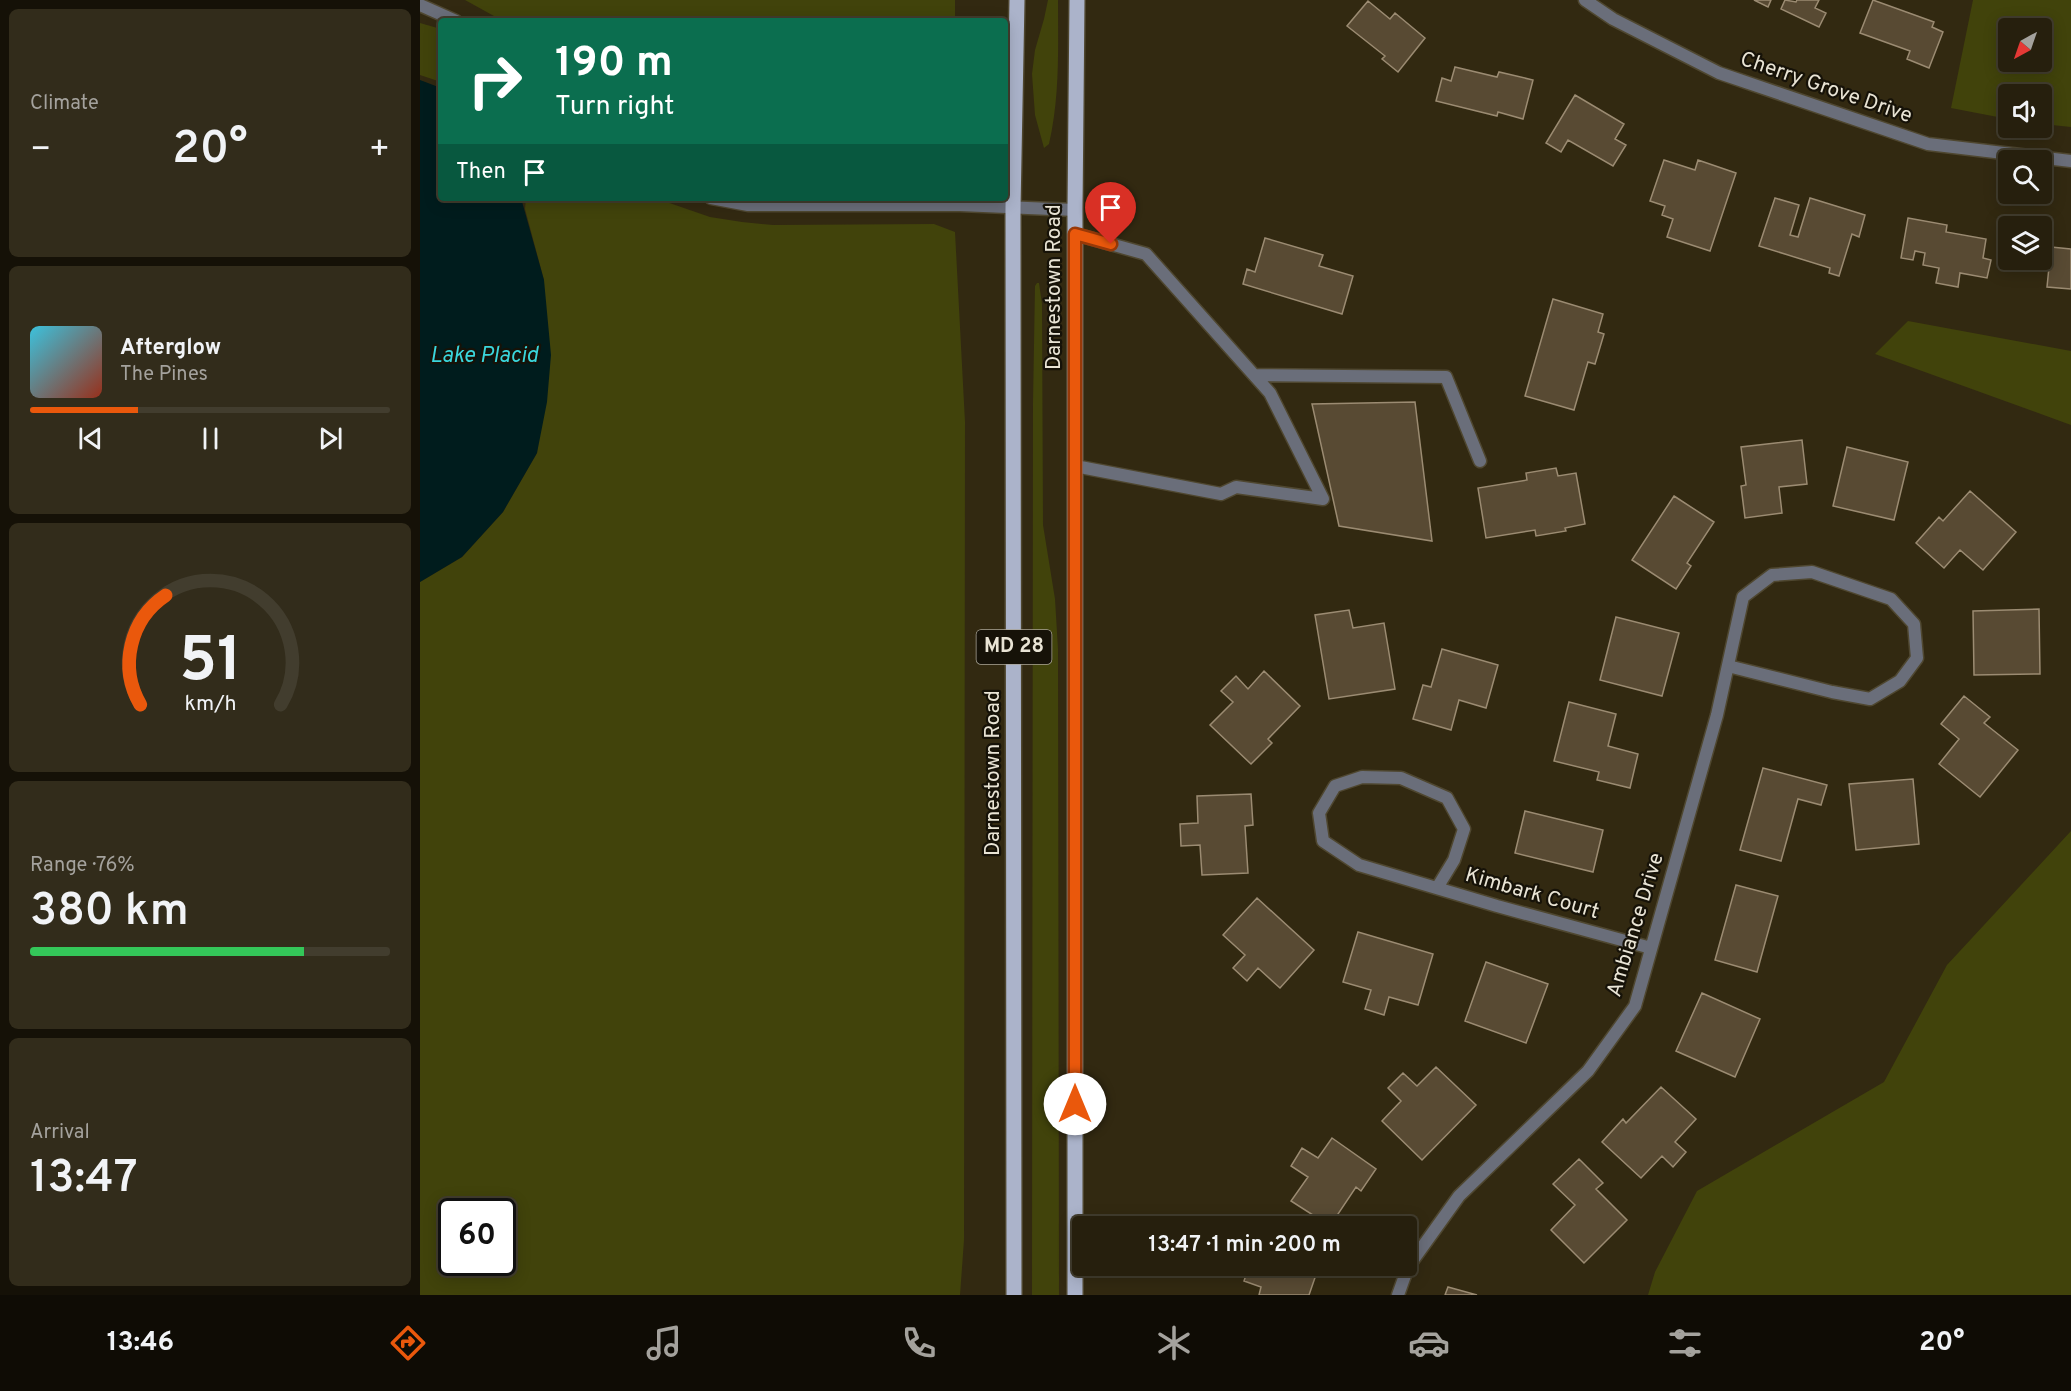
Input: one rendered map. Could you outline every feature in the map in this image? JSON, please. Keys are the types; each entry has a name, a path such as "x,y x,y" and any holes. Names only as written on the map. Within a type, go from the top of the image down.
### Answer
{"main road":[{"name":"Darnestown Road","path":"1014,1295 1013,208 1017,0"},
{"name":"Darnestown Road","path":"1075,1295 1077,0"}],"street":[{"name":"Cherry Grove Drive","path":"1585,0 1613,19 1719,73 1928,144 2071,161"},
{"path":"420,5 449,18"},
{"path":"727,201 748,205 948,205 1075,210"},
{"path":"1075,234 1146,254 1270,393 1323,500 1236,487 1221,494 1075,466"},
{"path":"1254,375 1446,377 1480,461"},
{"name":"Ambiance Drive","path":"1398,1295 1408,1267 1459,1196 1588,1071 1635,1006 1717,715 1743,597 1772,575 1812,572 1891,599 1914,624 1917,658 1900,681 1870,699 1728,666"},
{"name":"Kimbark Court","path":"1437,888 1454,860 1464,829 1447,798 1401,778 1362,777 1335,786 1319,813 1323,841 1359,865 1437,888 1651,948"}],"shaded area":[{"path":"465,0 955,0 955,18 498,18"},
{"path":"1048,0 1058,0 1058,72 1053,126 1049,144 1044,148 1035,115 1032,74 1035,50"},
{"path":"1973,0 2071,0 2071,127 2052,125 2052,84 1998,84 1998,117 1951,108"},
{"path":"420,23 438,28 438,81 420,75"},
{"path":"526,201 664,201 710,217 742,222 773,225 934,224 955,232 965,422 964,1240 960,1295 420,1295 420,582 462,557 503,512 537,453 544,280 525,209"},
{"path":"1039,283 1042,304 1043,525 1055,599 1058,649 1059,1295 1032,1295 1033,403 1035,286"},
{"path":"1908,321 2071,351 2071,425 1875,354"},
{"path":"2071,831 2071,1295 1648,1295 1655,1272 1697,1191 1884,1082 1947,965"}],"water":[{"name":"Lake Placid","path":"420,80 438,87 438,201 522,201 544,280 551,355 547,402 537,453 503,512 462,557 420,582"}],"building":[{"path":"1754,0 1771,0 1768,7"},
{"path":"1785,0 1796,2 1797,0 1819,0 1815,8 1826,13 1819,27 1781,9"},
{"path":"1873,0 1934,22 1932,27 1943,32 1929,68 1907,59 1910,51 1860,33"},
{"path":"1368,1 1390,19 1395,13 1425,38 1398,72 1382,59 1385,56 1347,26"},
{"path":"1455,67 1497,77 1499,72 1533,80 1523,119 1498,112 1497,116 1436,101 1442,78 1451,81"},
{"path":"1575,95 1624,124 1615,139 1626,145 1613,166 1568,140 1561,152 1546,143"},
{"path":"1664,160 1695,170 1698,160 1736,173 1710,251 1667,237 1673,219 1662,215 1665,206 1650,201"},
{"path":"1775,198 1799,205 1790,235 1798,237 1810,198 1865,215 1859,237 1852,234 1839,276 1829,273 1830,268 1759,246"},
{"path":"1908,218 1947,225 1946,232 1986,239 1983,258 1991,260 1987,278 1960,273 1958,287 1936,283 1939,268 1923,265 1925,253 1915,251 1913,260 1901,258"},
{"path":"1265,238 1323,255 1319,266 1353,276 1342,314 1243,284 1247,269 1255,272"},
{"path":"2052,247 2071,249 2071,289 2047,287 2049,270 2052,270"},
{"path":"1553,299 1603,314 1598,332 1604,334 1595,364 1588,362 1574,410 1525,396"},
{"path":"1415,402 1432,541 1339,526 1312,404"},
{"path":"1802,440 1807,484 1779,487 1782,513 1745,518 1741,486 1746,485 1741,447"},
{"path":"1847,447 1908,462 1894,520 1833,506"},
{"path":"1556,468 1558,476 1576,473 1585,524 1565,528 1566,531 1536,536 1535,530 1486,538 1478,488 1527,480 1526,473"},
{"path":"1970,491 2016,532 1983,570 1960,550 1944,568 1916,543 1939,517 1943,521"},
{"path":"1674,496 1714,522 1687,563 1691,566 1676,589 1632,560"},
{"path":"2039,609 2040,674 1974,675 1973,611"},
{"path":"1349,610 1353,628 1384,623 1395,689 1329,699 1315,615"},
{"path":"1616,617 1679,633 1662,696 1600,680"},
{"path":"1442,649 1498,665 1486,708 1459,700 1451,730 1413,719 1423,685 1431,687"},
{"path":"1264,671 1300,706 1268,739 1272,743 1251,764 1210,725 1233,702 1221,691 1236,676 1248,689"},
{"path":"1964,696 1990,717 1984,723 2018,750 1980,797 1939,764 1959,739 1941,724"},
{"path":"1569,702 1616,714 1608,746 1638,754 1630,788 1597,780 1599,772 1554,761"},
{"path":"1763,768 1827,785 1821,805 1798,799 1781,861 1740,850"},
{"path":"1913,779 1919,844 1856,850 1849,784"},
{"path":"1251,794 1253,825 1245,826 1248,873 1202,875 1200,845 1181,846 1180,824 1198,823 1197,796"},
{"path":"1525,811 1603,830 1593,872 1515,853"},
{"path":"1736,885 1778,896 1757,972 1715,960"},
{"path":"1257,898 1314,950 1280,988 1258,968 1247,981 1233,968 1245,955 1223,935"},
{"path":"1358,932 1433,954 1418,1005 1389,997 1384,1015 1365,1009 1371,990 1343,982"},
{"path":"1486,962 1548,984 1526,1043 1465,1021"},
{"path":"1702,993 1760,1019 1735,1077 1676,1051"},
{"path":"1436,1067 1476,1105 1422,1160 1382,1121 1401,1101 1388,1088 1403,1073 1417,1086"},
{"path":"1661,1087 1696,1119 1675,1142 1686,1152 1673,1167 1662,1156 1641,1178 1602,1142 1623,1119 1626,1123"},
{"path":"1332,1138 1376,1169 1361,1191 1356,1187 1337,1216 1314,1216 1291,1201 1308,1177 1291,1166 1302,1148 1318,1158"},
{"path":"1579,1159 1603,1183 1596,1189 1627,1220 1584,1263 1551,1230 1575,1205 1553,1184"},
{"path":"1246,1276 1316,1276 1309,1295 1259,1295 1261,1287 1244,1281"},
{"path":"1448,1287 1477,1295 1445,1295"}],"route":[{"path":"1075,1104 1075,234 1111,244"}]}
